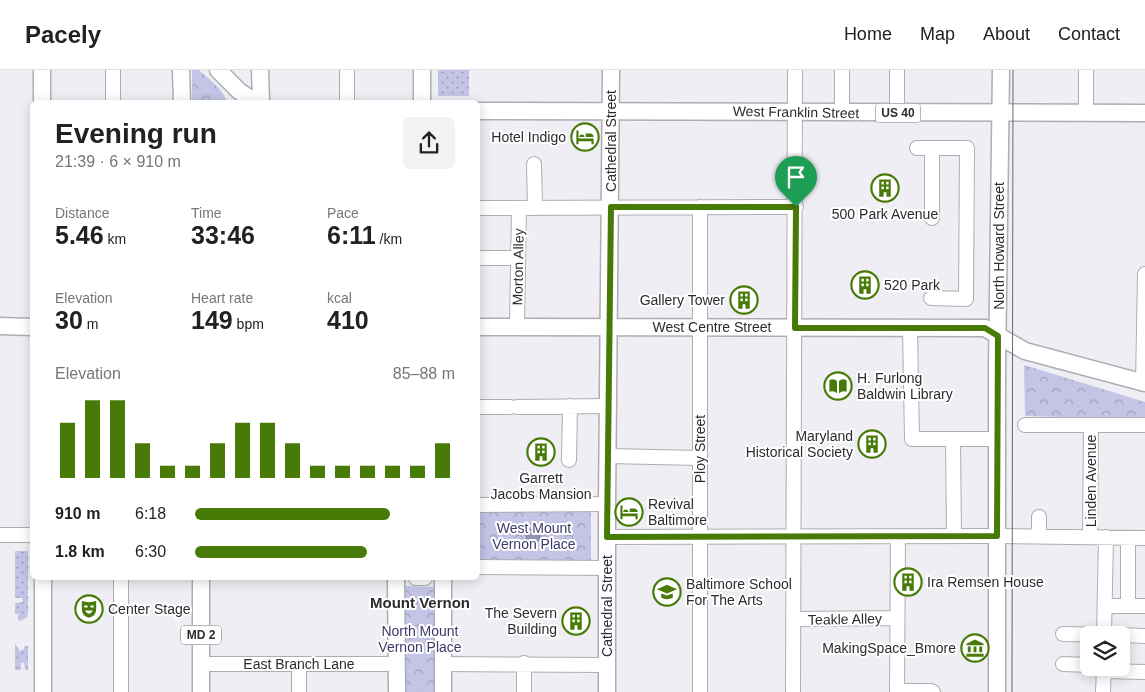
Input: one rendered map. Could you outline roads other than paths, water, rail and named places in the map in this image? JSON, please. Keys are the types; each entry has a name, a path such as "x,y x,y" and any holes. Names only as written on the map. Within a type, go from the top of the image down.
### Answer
{"main road":[{"path":"42,70 42,100"},
{"path":"181,70 182,100"},
{"path":"218,70 239,97"},
{"path":"237,70 239,97"},
{"path":"260,70 261,100"},
{"path":"422,70 422,100"},
{"name":"Cathedral Street","path":"608,692 607,504 612,70"},
{"name":"North Howard Street","path":"997,692 997,439 1001,70"},
{"name":"West Franklin Street","path":"480,111 1145,113"},
{"path":"0,326 30,327"},
{"name":"West Centre Street","path":"480,327 985,328 1025,350 1144,383"},
{"path":"43,580 43,692"},
{"name":"MD 2","path":"201,580 202,692"},
{"path":"396,580 398,692"},
{"path":"443,692 444,580"}],"street":[{"path":"113,70 113,100"},
{"path":"347,70 347,100"},
{"path":"793,692 795,70"},
{"path":"842,70 842,112"},
{"path":"897,70 897,113"},
{"path":"1086,70 1086,113"},
{"path":"917,148 967,148 966,299 931,298"},
{"path":"932,148 932,218"},
{"path":"534,164 535,208"},
{"name":"Ploy Street","path":"700,207 700,692"},
{"path":"480,208 796,207"},
{"name":"Morton Alley","path":"518,327 519,208"},
{"path":"480,258 518,258"},
{"path":"1144,274 1144,383"},
{"path":"910,328 912,439 997,439"},
{"path":"569,460 570,406"},
{"path":"480,407 608,406"},
{"path":"1025,425 1145,425"},
{"name":"Linden Avenue","path":"1090,537 1091,425"},
{"path":"953,439 954,536"},
{"path":"608,456 700,458"},
{"path":"480,504 607,504"},
{"path":"1039,516 1039,536"},
{"path":"0,535 30,535"},
{"path":"898,536 897,692 933,692"},
{"path":"607,537 1039,536 1145,538"},
{"name":"Linden Avenue","path":"1104,626 1106,537"},
{"path":"1128,538 1128,606"},
{"path":"480,567 607,568"},
{"path":"121,580 121,692"},
{"path":"1105,606 1145,606"},
{"name":"Teakle Alley","path":"793,619 897,618"},
{"path":"1063,634 1080,634"},
{"path":"1130,635 1145,636"},
{"path":"524,663 524,692"},
{"name":"East Branch Lane","path":"202,664 397,664"},
{"path":"299,664 299,692"},
{"path":"443,664 608,665"},
{"path":"1063,664 1080,665"},
{"path":"1130,671 1145,672"},
{"path":"1103,692 1104,676"}],"tram line":[{"path":"1012,692 1013,70"}],"place":[{"name":"Hotel Indigo","path":"585,137"},
{"name":"500 Park Avenue","path":"885,188"},
{"name":"520 Park","path":"865,285"},
{"name":"Gallery Tower","path":"744,300"},
{"name":"H. Furlong Baldwin Library","path":"838,386"},
{"name":"Maryland Historical Society","path":"872,444"},
{"name":"Garrett Jacobs Mansion","path":"541,452"},
{"name":"Revival Baltimore","path":"629,512"},
{"name":"Ira Remsen House","path":"908,582"},
{"name":"Baltimore School For The Arts","path":"667,592"},
{"name":"Center Stage","path":"89,609"},
{"name":"The Severn Building","path":"576,621"},
{"name":"MakingSpace_Bmore","path":"975,648"}],"district":[{"name":"Mount Vernon","path":"420,603"}],"park label":[{"name":"West Mount Vernon Place","path":"534,536"},
{"name":"North Mount Vernon Place","path":"420,640"}]}
